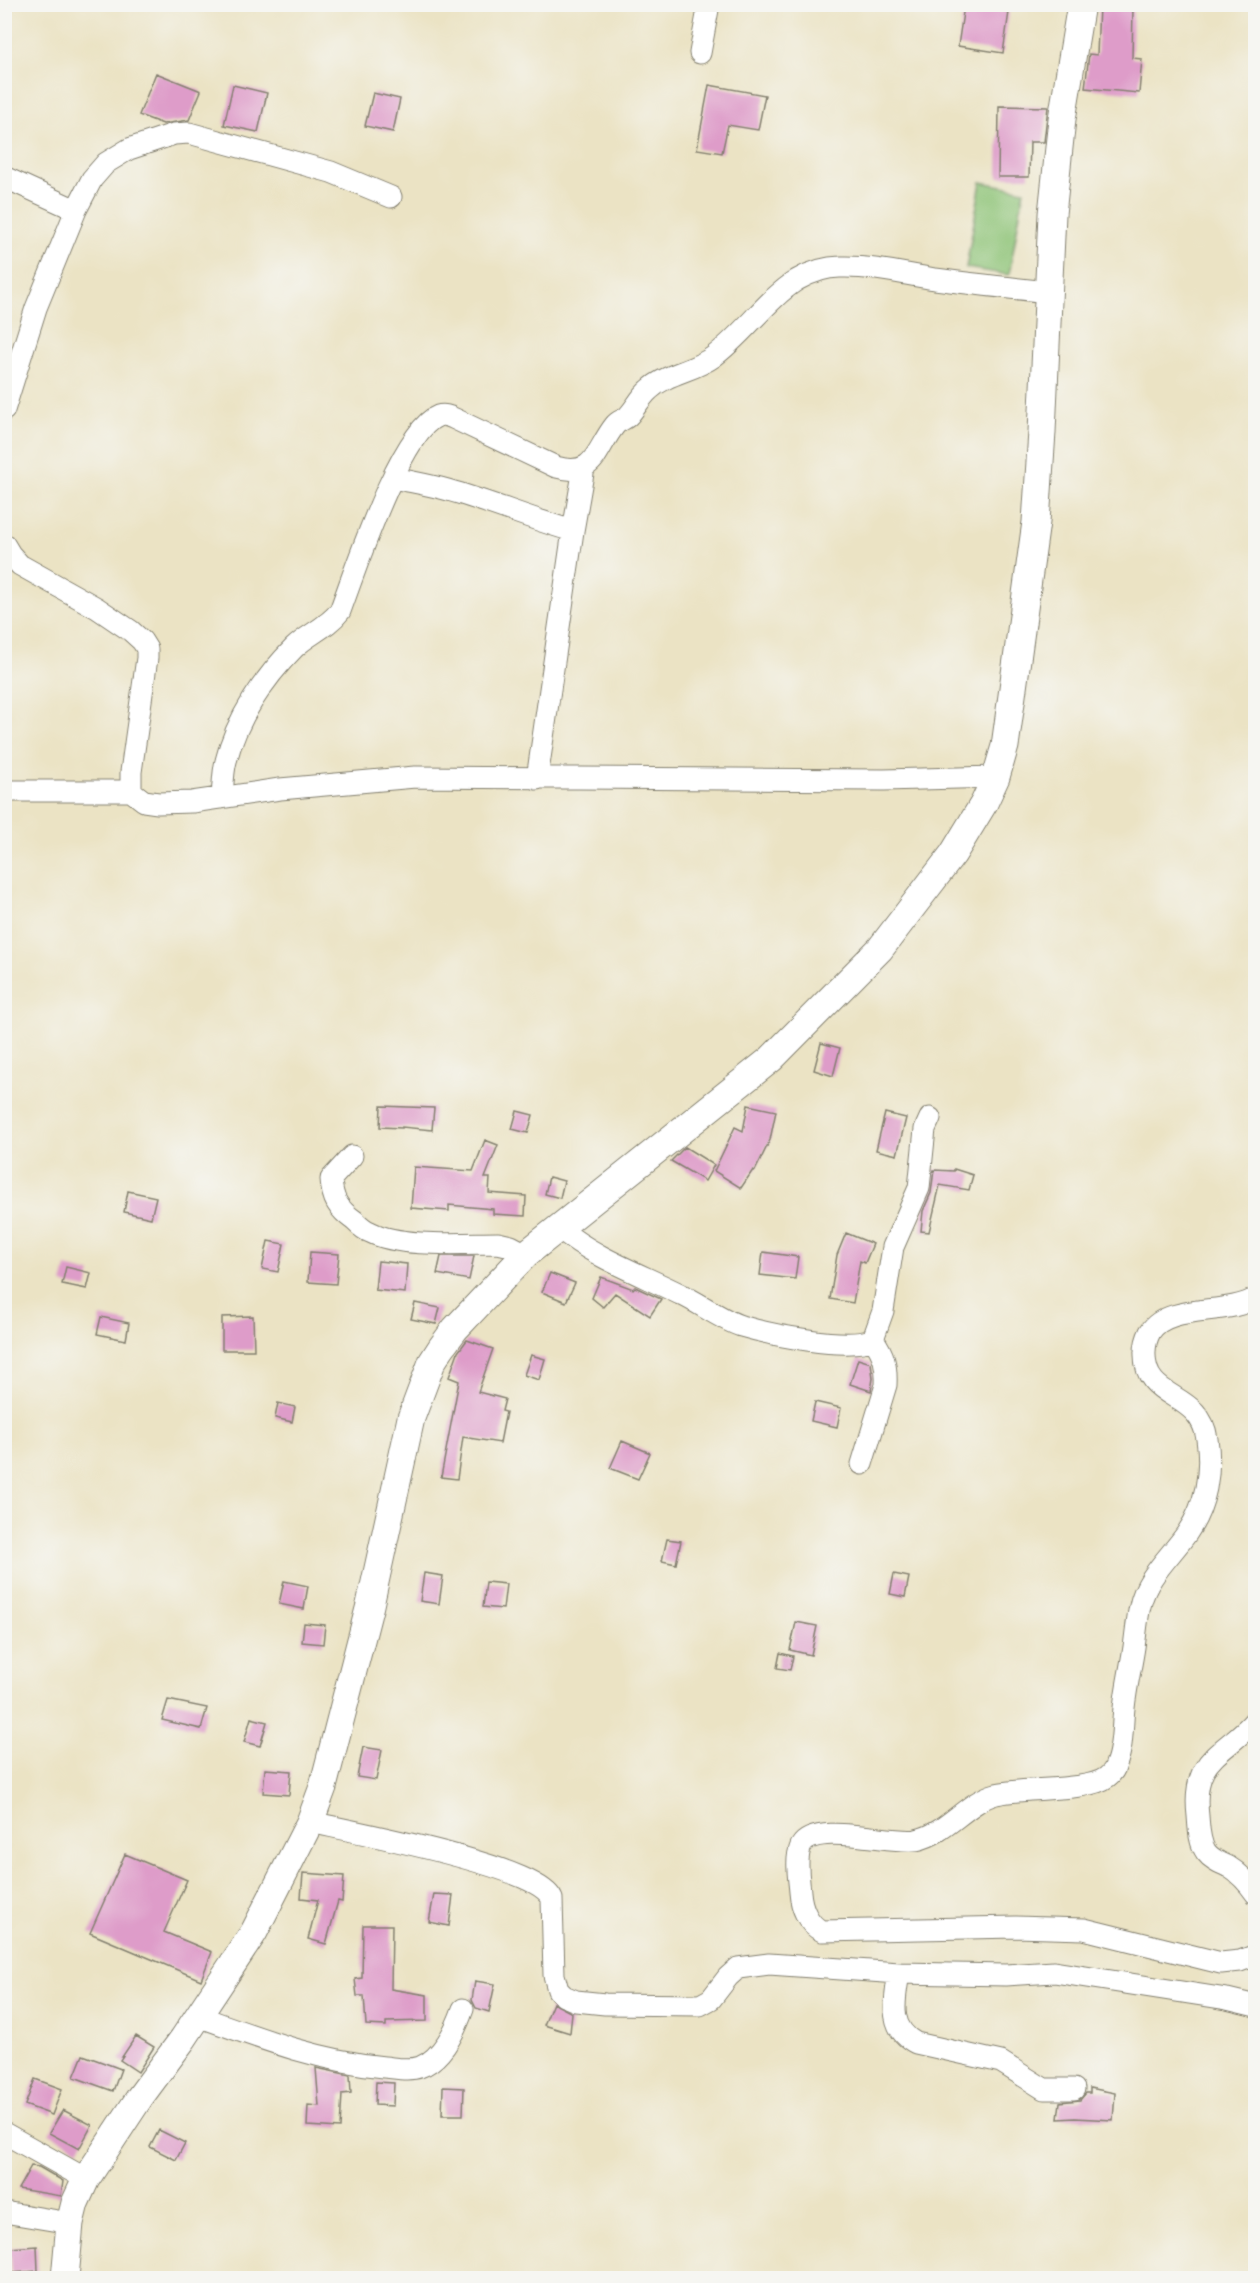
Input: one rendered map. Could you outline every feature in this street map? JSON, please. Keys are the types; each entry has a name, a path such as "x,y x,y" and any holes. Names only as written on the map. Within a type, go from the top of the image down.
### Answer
{"main road":[{"path":"65,2278 70,2223 75,2203 86,2179 254,1932 310,1822 323,1787 370,1605 411,1418 432,1362 455,1329 526,1254 771,1059 880,949 953,854 984,803 996,777 1005,746 1036,522 1045,385 1048,292 1062,119 1081,4"}],"street":[{"path":"700,53 709,4"},
{"path":"4,410 36,308 76,210 92,179 106,163 129,149 174,134 189,133 331,172 391,197"},
{"path":"4,177 76,210"},
{"path":"222,798 225,762 238,726 254,700 295,646 333,620 340,611 409,444 421,428 441,415 455,419 556,467 568,470 584,468 591,463 614,426 626,418 649,390 713,357 772,301 797,281 813,272 841,267 879,270 1048,292"},
{"path":"537,779 584,468"},
{"path":"394,478 447,490 538,522 573,531"},
{"path":"4,544 20,565 97,608 131,631 147,648 131,772 131,791"},
{"path":"4,790 131,791 144,801 158,803 192,802 280,789 415,777 884,780 996,777"},
{"path":"559,1228 577,1244 739,1325 782,1336 813,1340 867,1342 873,1339 883,1311 893,1247 919,1188 925,1129 930,1119"},
{"path":"352,1156 331,1179 332,1194 335,1203 347,1216 370,1232 410,1242 498,1243 511,1246 526,1254"},
{"path":"1256,1298 1233,1308 1168,1317 1149,1333 1145,1363 1148,1375 1167,1393 1183,1401 1200,1419 1207,1436 1209,1465 1202,1506 1188,1532 1148,1585 1140,1604 1119,1753 1112,1772 1092,1785 1024,1789 995,1794 980,1800 933,1834 913,1840 819,1835 808,1839 802,1845 798,1857 800,1897 808,1919 814,1927 822,1930 1016,1927 1084,1929 1221,1963 1240,1961 1256,1954"},
{"path":"862,1464 886,1385 883,1353 873,1339"},
{"path":"1256,1719 1242,1735 1213,1756 1204,1768 1196,1797 1200,1837 1205,1850 1211,1857 1231,1869 1256,1894"},
{"path":"310,1822 464,1858 513,1874 547,1891 552,1899 556,1983 558,1990 564,1996 576,2001 605,2004 700,2005 711,1999 738,1968 769,1964 899,1972 1006,1975 1054,1972 1227,1999 1256,2006"},
{"path":"899,1972 894,2007 895,2016 898,2027 907,2038 916,2043 1001,2062 1044,2089 1074,2089"},
{"path":"198,2016 306,2053 370,2066 408,2069 422,2067 436,2056 459,2022 463,2009"},
{"path":"4,2133 86,2179"},
{"path":"4,2212 70,2223"}],"green space":[{"path":"981,182 1024,190 1009,275 966,268"}],"building":[{"path":"964,6 1009,12 1003,53 958,46"},
{"path":"1099,6 1133,7 1132,58 1142,59 1139,93 1085,88 1089,54 1097,55"},
{"path":"156,73 201,91 189,120 163,124 139,115"},
{"path":"233,85 267,93 258,132 224,125"},
{"path":"709,85 765,95 758,130 728,125 722,153 697,149"},
{"path":"373,93 400,99 393,132 365,126"},
{"path":"999,106 1048,107 1044,142 1030,142 1029,177 998,177"},
{"path":"821,1043 840,1048 833,1076 814,1070"},
{"path":"748,1105 776,1111 770,1140 755,1171 753,1170 741,1188 714,1171 735,1127 743,1131"},
{"path":"381,1106 434,1108 432,1130 380,1127"},
{"path":"517,1111 533,1115 528,1133 512,1129"},
{"path":"885,1113 906,1118 897,1155 876,1150"},
{"path":"485,1140 498,1145 485,1178 490,1178 489,1193 526,1196 525,1216 493,1214 493,1209 449,1205 449,1211 411,1208 414,1167 473,1171"},
{"path":"685,1147 714,1165 705,1181 671,1161"},
{"path":"954,1169 973,1175 969,1190 940,1185 929,1232 921,1231 923,1211 931,1193 934,1170 954,1171"},
{"path":"549,1177 564,1181 560,1198 545,1194"},
{"path":"128,1191 156,1197 151,1218 124,1212"},
{"path":"846,1233 873,1244 865,1263 860,1261 853,1303 830,1299 837,1255"},
{"path":"268,1241 284,1244 278,1272 262,1269"},
{"path":"310,1252 339,1254 336,1284 308,1282"},
{"path":"763,1252 798,1257 795,1279 760,1275"},
{"path":"441,1256 474,1256 469,1280 437,1274"},
{"path":"378,1261 407,1264 405,1293 375,1290"},
{"path":"66,1267 91,1273 87,1289 62,1284"},
{"path":"550,1273 575,1283 566,1302 542,1292"},
{"path":"601,1277 633,1289 635,1287 661,1299 650,1316 615,1293 603,1307 592,1298"},
{"path":"415,1303 440,1308 436,1324 411,1319"},
{"path":"253,1316 254,1350 222,1350 222,1317"},
{"path":"101,1317 129,1323 126,1340 97,1334"},
{"path":"467,1340 493,1349 478,1392 505,1399 502,1411 506,1412 500,1443 463,1437 457,1479 441,1477 459,1381 449,1377 458,1352"},
{"path":"531,1355 545,1359 539,1380 524,1375"},
{"path":"858,1359 871,1363 873,1378 871,1391 850,1384"},
{"path":"815,1402 841,1408 837,1427 811,1421"},
{"path":"278,1403 295,1407 292,1422 275,1418"},
{"path":"622,1441 650,1453 638,1479 610,1468"},
{"path":"667,1539 681,1541 676,1564 662,1561"},
{"path":"424,1573 443,1576 439,1604 420,1601"},
{"path":"894,1574 909,1577 905,1597 890,1594"},
{"path":"284,1581 308,1586 304,1609 279,1604"},
{"path":"486,1582 506,1584 503,1609 483,1607"},
{"path":"796,1622 817,1626 811,1655 790,1650"},
{"path":"304,1623 325,1625 323,1644 302,1642"},
{"path":"780,1653 793,1656 790,1670 777,1668"},
{"path":"168,1700 207,1708 201,1729 162,1720"},
{"path":"251,1718 267,1722 260,1746 244,1742"},
{"path":"363,1747 382,1750 376,1780 357,1777"},
{"path":"265,1769 291,1771 289,1795 263,1793"},
{"path":"125,1854 187,1880 164,1932 212,1952 201,1980 90,1933"},
{"path":"303,1873 344,1876 342,1902 338,1901 326,1944 308,1939 318,1900 301,1898"},
{"path":"434,1894 453,1895 449,1926 429,1922"},
{"path":"363,1925 392,1925 391,1989 427,1995 427,2021 386,2022 386,2026 366,2025 364,1996 357,1996 355,1979 362,1978"},
{"path":"475,1981 495,1984 489,2012 476,2008 472,2000"},
{"path":"553,2003 572,2013 570,2033 544,2025"},
{"path":"136,2036 154,2047 138,2072 120,2060"},
{"path":"83,2055 121,2069 113,2091 74,2077"},
{"path":"316,2068 350,2075 351,2093 342,2094 340,2128 307,2126 308,2105 319,2106"},
{"path":"35,2079 62,2089 52,2115 25,2105"},
{"path":"376,2082 394,2083 393,2106 375,2105"},
{"path":"443,2087 464,2088 463,2115 442,2115"},
{"path":"1090,2088 1115,2093 1113,2120 1058,2119 1060,2102 1080,2100 1086,2093 1090,2093"},
{"path":"63,2110 92,2125 79,2149 49,2133"},
{"path":"159,2130 185,2143 176,2160 150,2147"},
{"path":"31,2166 39,2167 63,2181 61,2196 18,2189"},
{"path":"37,2246 38,2271 12,2273 10,2248"}]}
